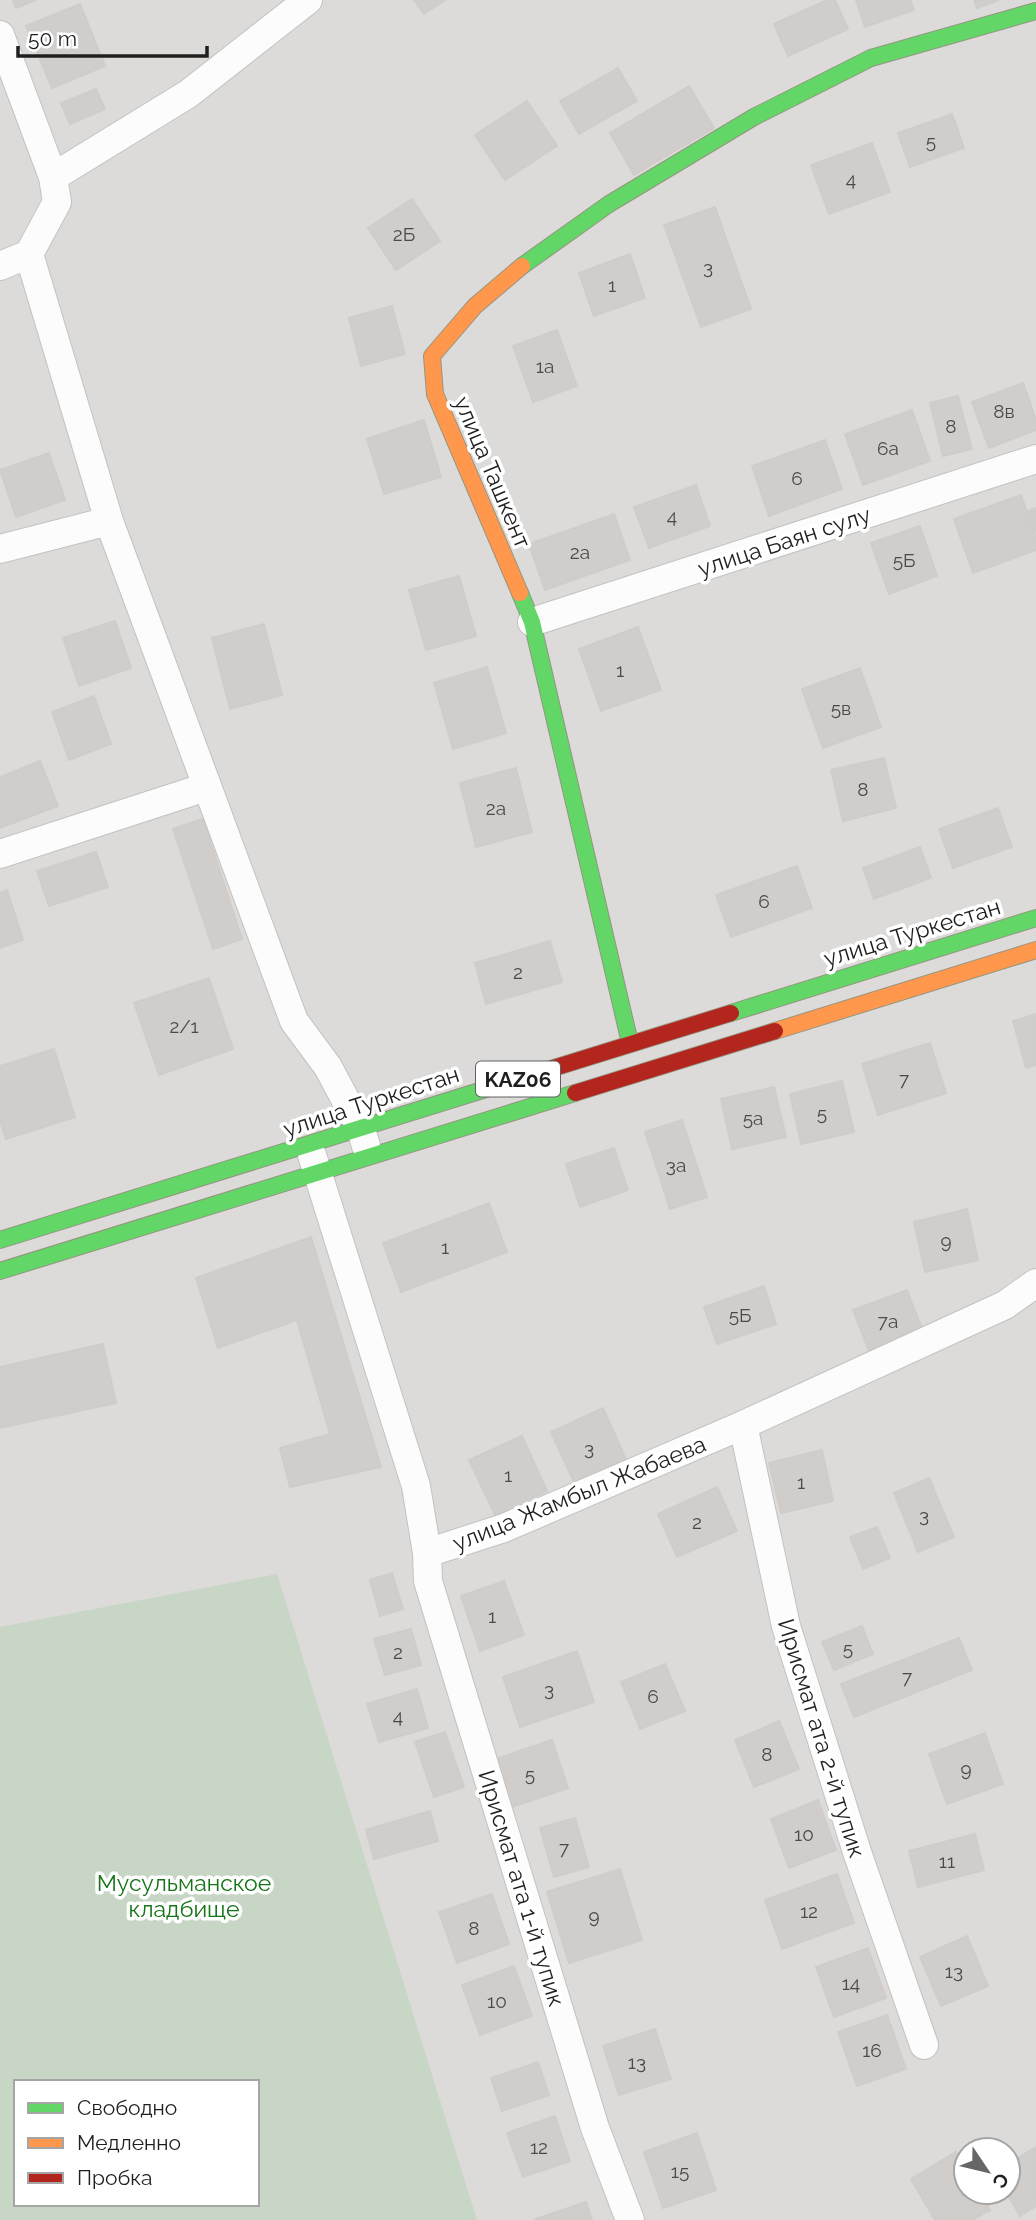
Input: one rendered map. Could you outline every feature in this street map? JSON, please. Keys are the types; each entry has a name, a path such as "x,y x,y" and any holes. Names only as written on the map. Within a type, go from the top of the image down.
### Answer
{"main road":[{"name":"улица Ташкент","path":"630,1043 532,622 435,394 432,356 475,306 523,266 610,204 754,117 871,58 1036,11"},
{"name":"улица Туркестан","path":"0,1271 313,1158 365,1142 630,1043 1036,918"},
{"name":"улица Туркестан","path":"0,1240 313,1158 1036,950"}],"street":[{"path":"53,177 188,94 308,0"},
{"path":"0,35 53,177 57,202 29,254 0,266"},
{"path":"29,254 109,521 294,1021 328,1067 365,1142"},
{"name":"улица Баян сулу","path":"532,622 1036,459"},
{"path":"0,548 109,521"},
{"path":"0,854 206,787"},
{"name":"улица Жамбыл Жабаева","path":"313,1158 416,1486 427,1553 504,1528 743,1425 1005,1305 1036,1283"},
{"name":"Ирисмат ата 2-й тупик","path":"743,1425 786,1626 857,1852 924,2045"},
{"name":"Ирисмат ата 1-й тупик","path":"427,1553 428,1581 595,2128 630,2220"}],"shaded area":[{"path":"0,0 1036,0 1036,2220 0,2220"}],"green space":[{"name":"Мусульманское кладбище","path":"277,1574 477,2220 0,2220 0,1627"}],"building":[{"path":"13,0 36,0 16,8"},
{"path":"414,0 445,0 424,14"},
{"path":"827,0 835,0 848,29 788,56 774,24"},
{"path":"856,0 910,0 914,10 865,27"},
{"path":"974,0 999,0 977,8"},
{"path":"80,4 105,66 52,88 26,26"},
{"path":"618,68 637,101 579,134 560,101"},
{"path":"689,86 714,128 634,175 610,133"},
{"path":"96,89 105,109 70,124 61,103"},
{"path":"527,101 557,146 505,180 475,135"},
{"path":"952,114 964,148 910,167 898,133"},
{"path":"872,143 890,192 829,214 811,165"},
{"path":"412,199 440,241 396,270 368,228"},
{"path":"715,207 751,309 701,327 664,225"},
{"path":"630,254 645,298 594,316 579,273"},
{"path":"392,306 405,354 361,366 349,318"},
{"path":"557,330 577,386 533,402 513,346"},
{"path":"1023,383 1036,420 1036,430 989,448 972,402"},
{"path":"958,396 972,449 943,456 930,403"},
{"path":"912,410 930,461 863,485 845,434"},
{"path":"424,420 441,477 384,494 367,439"},
{"path":"825,440 842,489 769,516 752,466"},
{"path":"49,453 65,500 16,517 0,470"},
{"path":"696,485 710,526 649,548 634,507"},
{"path":"1021,495 1036,538 1036,550 973,573 954,519"},
{"path":"1036,508 1036,532 1028,511"},
{"path":"614,514 630,560 545,590 529,544"},
{"path":"920,526 937,576 889,594 871,543"},
{"path":"459,576 476,636 426,650 409,590"},
{"path":"115,621 131,668 79,686 63,638"},
{"path":"264,624 282,695 230,709 212,638"},
{"path":"638,627 661,690 601,711 579,649"},
{"path":"487,667 506,733 453,749 434,683"},
{"path":"860,668 881,727 823,748 802,689"},
{"path":"94,696 111,744 69,760 52,712"},
{"path":"884,758 896,808 843,821 831,770"},
{"path":"40,761 58,806 0,828 0,777"},
{"path":"516,768 532,832 476,847 460,783"},
{"path":"998,808 1012,847 953,868 939,829"},
{"path":"203,819 242,939 213,949 173,829"},
{"path":"920,847 931,878 874,899 863,868"},
{"path":"96,852 108,887 49,906 37,871"},
{"path":"797,866 812,908 731,937 716,895"},
{"path":"7,890 23,940 0,948 0,893"},
{"path":"550,941 562,982 486,1004 475,963"},
{"path":"209,978 233,1049 159,1075 134,1003"},
{"path":"1036,1014 1036,1065 1026,1068 1013,1021"},
{"path":"930,1043 946,1093 878,1115 862,1064"},
{"path":"54,1049 75,1117 6,1139 0,1121 0,1066"},
{"path":"842,1081 854,1132 801,1144 790,1094"},
{"path":"774,1087 786,1137 732,1149 721,1099"},
{"path":"682,1120 707,1197 670,1209 645,1132"},
{"path":"614,1148 628,1190 580,1207 566,1164"},
{"path":"489,1203 507,1252 401,1292 383,1243"},
{"path":"967,1209 978,1260 925,1272 914,1222"},
{"path":"311,1237 381,1467 290,1487 280,1448 330,1434 297,1320 218,1348 196,1278"},
{"path":"764,1286 776,1324 717,1344 704,1307"},
{"path":"907,1290 923,1331 869,1351 853,1310"},
{"path":"103,1344 116,1403 0,1428 0,1367"},
{"path":"603,1408 628,1464 576,1487 551,1432"},
{"path":"522,1436 547,1491 495,1515 469,1460"},
{"path":"822,1450 833,1501 781,1513 769,1463"},
{"path":"929,1478 954,1537 918,1552 894,1493"},
{"path":"717,1487 737,1531 677,1557 658,1514"},
{"path":"877,1527 890,1558 863,1569 850,1537"},
{"path":"392,1573 403,1609 380,1616 370,1580"},
{"path":"504,1581 524,1635 480,1651 461,1596"},
{"path":"862,1626 873,1654 834,1670 822,1642"},
{"path":"411,1629 421,1665 385,1675 374,1639"},
{"path":"959,1638 972,1670 854,1717 841,1684"},
{"path":"577,1651 594,1702 520,1727 503,1677"},
{"path":"665,1664 685,1711 640,1729 621,1682"},
{"path":"417,1689 428,1728 379,1742 367,1704"},
{"path":"779,1721 799,1769 754,1787 735,1740"},
{"path":"445,1732 464,1787 434,1797 415,1742"},
{"path":"985,1733 1003,1784 947,1804 929,1754"},
{"path":"552,1740 568,1788 509,1808 493,1760"},
{"path":"818,1800 836,1850 789,1868 771,1819"},
{"path":"430,1811 438,1841 374,1859 366,1830"},
{"path":"575,1818 589,1867 554,1877 540,1828"},
{"path":"975,1834 984,1870 918,1887 909,1851"},
{"path":"620,1869 642,1940 569,1963 547,1892"},
{"path":"837,1874 854,1923 782,1949 765,1900"},
{"path":"492,1894 509,1944 457,1963 439,1912"},
{"path":"967,1936 988,1986 941,2006 920,1957"},
{"path":"868,1948 886,1998 834,2017 816,1967"},
{"path":"514,1966 532,2016 480,2035 462,1985"},
{"path":"887,2015 906,2069 857,2086 838,2032"},
{"path":"655,2029 671,2079 619,2095 603,2046"},
{"path":"538,2062 549,2095 502,2111 491,2078"},
{"path":"555,2116 570,2161 523,2177 507,2133"},
{"path":"697,2133 716,2190 663,2208 644,2152"},
{"path":"1036,2147 1036,2206 1020,2216 1014,2206 1022,2206 1022,2156"},
{"path":"952,2154 952,2206 988,2206 990,2210 972,2220 935,2220 911,2179"},
{"path":"586,2202 592,2220 536,2219"}],"traffic: fast":[{"path":"522,266 609,204 754,117 871,58 1036,11"},
{"path":"520,593 532,622 630,1043"},
{"path":"731,1013 1036,918"},
{"path":"0,1240 531,1075"},
{"path":"0,1271 575,1093"}],"traffic: slow":[{"path":"520,593 435,394 432,356 475,306 522,266"},
{"path":"775,1031 1036,950"}],"traffic: jam":[{"path":"531,1075 731,1013"},
{"path":"575,1093 775,1031"}]}
